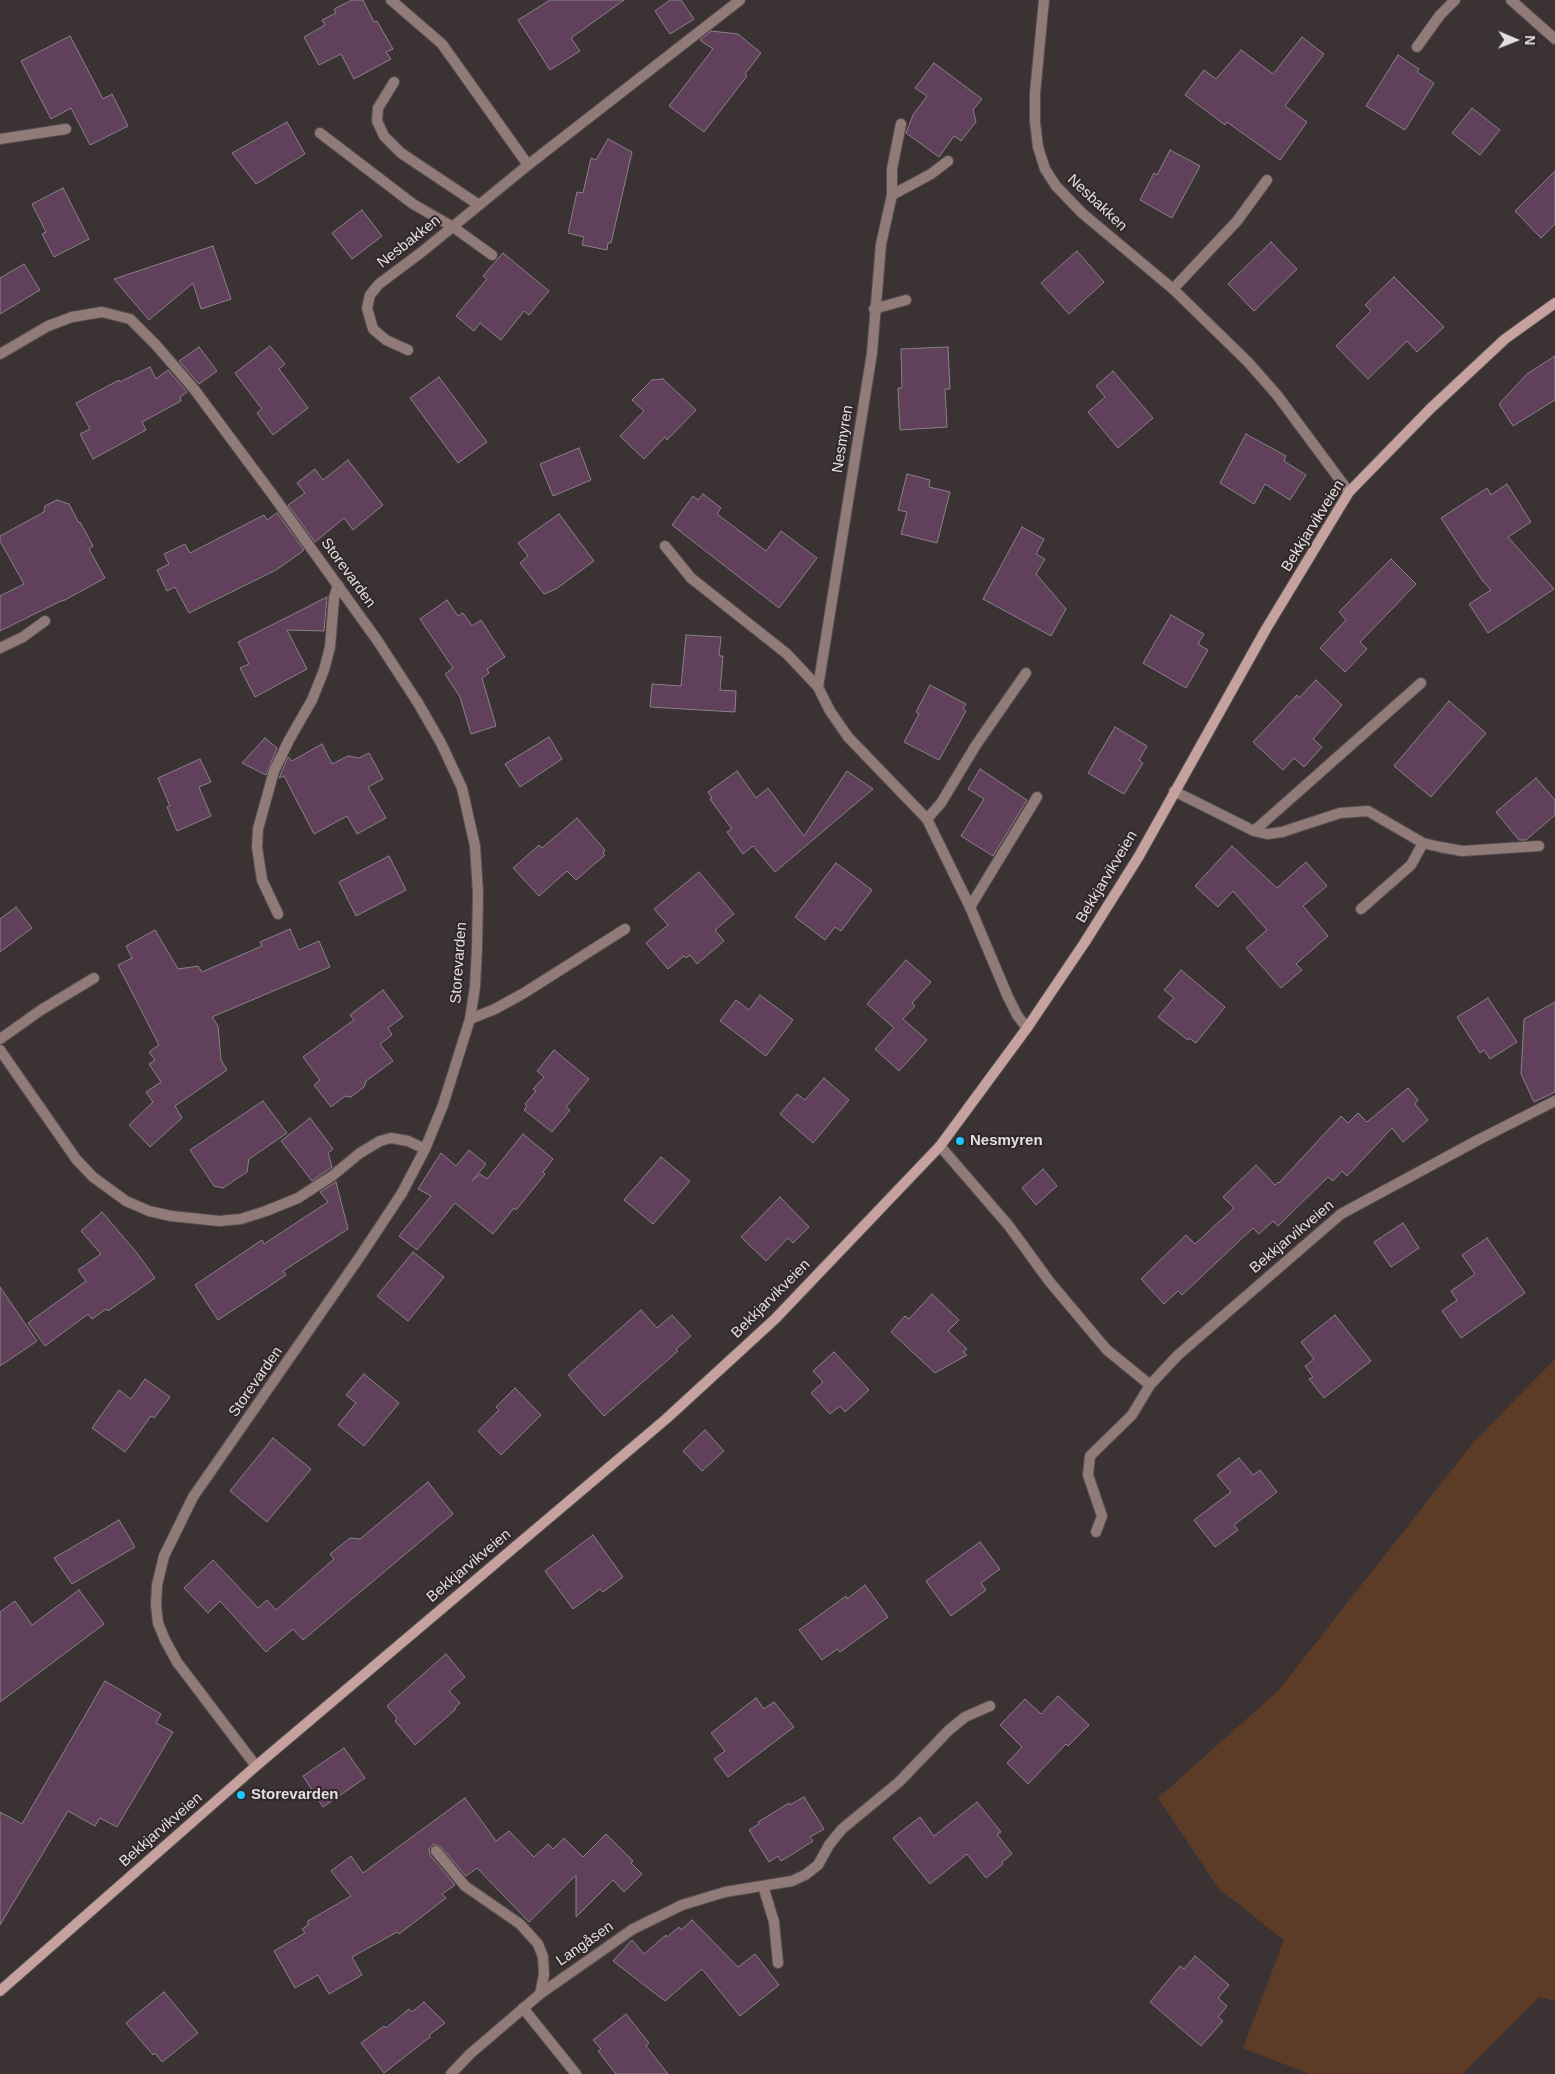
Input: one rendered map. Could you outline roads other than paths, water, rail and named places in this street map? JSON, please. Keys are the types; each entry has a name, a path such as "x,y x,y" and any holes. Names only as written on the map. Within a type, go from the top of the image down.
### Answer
{"street":[{"path":"392,0 442,44 528,165"},
{"name":"Nesbakken","path":"408,350 386,340 373,328 368,308 370,295 379,284 740,0"},
{"name":"Nesbakken","path":"1044,0 1036,85 1035,122 1038,147 1045,169 1056,186 1082,213 1173,289 1248,362 1277,395 1349,492"},
{"path":"1417,47 1440,15 1455,0"},
{"path":"1511,0 1555,39"},
{"path":"394,82 378,108 377,121 384,136 401,153 479,205"},
{"name":"Nesmyren","path":"818,686 872,353 874,309 881,244 892,195 892,169 901,124"},
{"path":"0,139 66,129"},
{"path":"320,132 413,204 453,227 492,255"},
{"path":"892,195 931,174 948,161"},
{"path":"1173,289 1237,221 1267,180"},
{"path":"874,309 906,300"},
{"name":"Bekkjarvikveien","path":"0,1991 256,1766 672,1413 774,1319 940,1146 1028,1028 1086,942 1138,856 1266,629 1349,492 1430,409 1505,339 1555,303"},
{"name":"Storevarden","path":"0,354 48,326 72,317 102,312 130,319 156,345 194,389 338,585 418,703 441,743 462,788 475,846 478,893 477,947 470,1019 456,1066 425,1149 402,1193 361,1255 193,1497 164,1556 157,1584 156,1605 158,1623 165,1640 177,1662 256,1766"},
{"path":"665,546 691,578 787,654 818,686 830,712 848,737 926,819 970,907 1017,1015 1028,1028"},
{"path":"278,914 262,880 257,847 258,829 274,771 288,740 312,700 324,670 330,648 334,598 338,585"},
{"path":"0,648 23,637 45,621"},
{"path":"926,819 941,803 976,745 1026,673"},
{"path":"1254,831 1420,683"},
{"path":"1174,791 1254,831 1267,834 1282,832 1340,813 1368,812 1423,842 1462,850 1539,846"},
{"path":"970,907 1037,797"},
{"path":"1361,909 1412,865 1423,842"},
{"name":"Storevarden","path":"470,1019 495,1009 524,993 625,929"},
{"path":"0,1039 94,978"},
{"path":"0,1050 76,1159 93,1177 126,1201 149,1211 171,1216 219,1221 240,1219 266,1212 298,1198 332,1176 360,1153 380,1141 391,1138 408,1141 425,1149"},
{"name":"Bekkjarvikveien","path":"1096,1532 1102,1516 1088,1476 1090,1456 1132,1415 1150,1385 1178,1355 1341,1214 1555,1101"},
{"path":"940,1146 1009,1226 1049,1281 1107,1350 1150,1385"},
{"name":"Langåsen","path":"451,2074 470,2054 540,1994 632,1929 682,1905 725,1892 792,1880 805,1875 818,1865 842,1829 899,1782 949,1730 965,1717 990,1706"},
{"path":"436,1851 465,1886 520,1924 538,1944 543,1957 544,1975 540,1994"},
{"path":"763,1886 774,1922 778,1963"},
{"path":"523,2008 576,2074"}],"place":[{"name":"Nesmyren","path":"960,1141"},
{"name":"Storevarden","path":"241,1795"}]}
